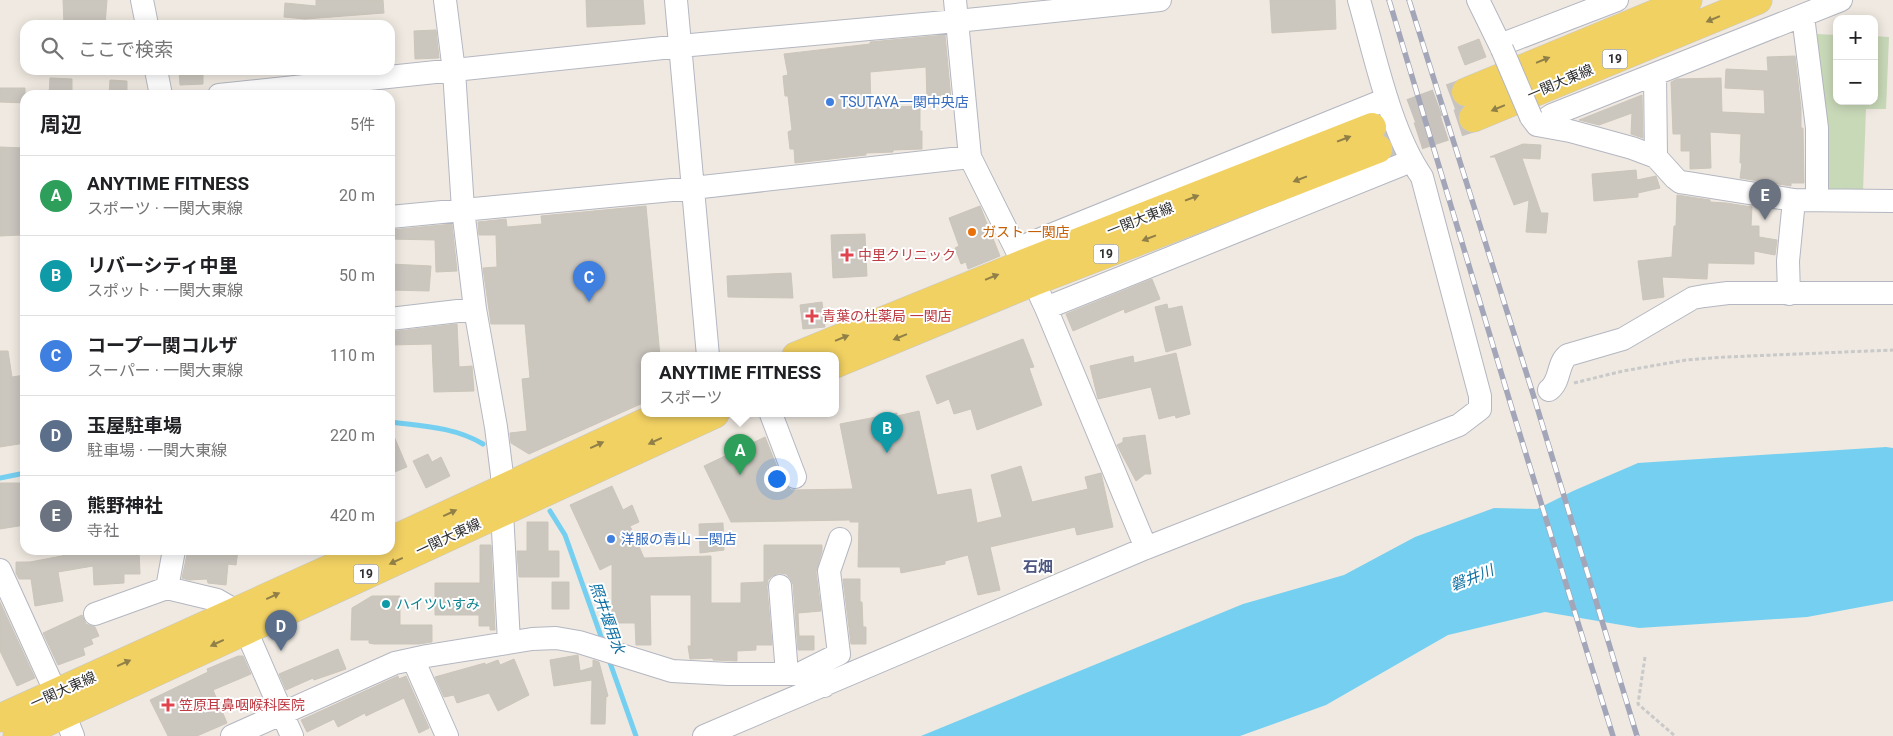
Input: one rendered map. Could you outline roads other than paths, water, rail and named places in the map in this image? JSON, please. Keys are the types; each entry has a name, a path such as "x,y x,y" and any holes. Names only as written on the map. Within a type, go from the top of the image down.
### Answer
{"main road":[{"name":"一関大東線","path":"1466,92 1688,0"},
{"name":"一関大東線","path":"1473,118 1758,0"},
{"name":"一関大東線","path":"806,352 1025,265 1375,138"},
{"name":"一関大東線","path":"839,362 1025,265"},
{"name":"一関大東線","path":"395,539 502,501 657,417"},
{"name":"一関大東線","path":"395,550 502,501 708,417"},
{"name":"一関大東線","path":"17,736 64,715 362,555"},
{"name":"一関大東線","path":"242,621 385,555"},
{"name":"一関大東線","path":"0,718 64,715"}],"street":[{"path":"142,0 146,20"},
{"path":"446,0 454,71 463,210 475,309 496,427 502,501 509,642"},
{"path":"676,0 708,352"},
{"path":"268,90 680,46 956,11 1160,0"},
{"path":"704,736 1146,548 1460,425 1480,409 1480,396 1422,177 1411,161 1387,99 1359,0"},
{"path":"1478,0 1534,121"},
{"path":"1501,47 1617,0"},
{"path":"1534,121 1655,75 1841,0"},
{"path":"956,11 970,157 1046,308 1146,548"},
{"path":"1804,16 1817,128 1817,200"},
{"path":"157,75 160,90"},
{"path":"1655,75 1656,157"},
{"path":"1025,265 1387,99"},
{"path":"1534,121 1632,148 1656,157 1680,182 1794,200 1893,201"},
{"path":"395,217 693,188 970,157"},
{"path":"1046,308 1411,161"},
{"path":"1789,294 1788,261 1794,200"},
{"path":"1549,390 1556,383 1562,362 1568,355 1623,339 1693,298 1728,293 1893,293"},
{"path":"395,317 475,309"},
{"path":"772,417 796,476"},
{"path":"793,674 839,654 829,571 840,539"},
{"path":"167,588 173,555"},
{"path":"0,570 64,715"},
{"path":"780,586 793,674"},
{"path":"95,614 167,588 217,600 242,621 292,736"},
{"path":"232,736 395,663 532,639 556,638 579,642 672,671 793,674 824,686"},
{"path":"413,659 447,736"}],"water":[{"name":"磐井川","path":"1893,448 1893,601 1807,617 1639,628 1545,612 1448,635 1326,705 1240,736 921,736 1243,604 1344,575 1415,537 1494,508 1537,509 1638,463"}],"waterway":[{"name":"照井堰用水","path":"395,423 450,431 472,438 483,444"},
{"name":"照井堰用水","path":"0,478 20,474"},
{"name":"照井堰用水","path":"550,511 565,535 603,642"},
{"name":"照井堰用水","path":"608,657 636,736"}],"tunnel":[{"path":"1372,127 1466,92"},
{"path":"1378,149 1473,118"}],"railway":[{"path":"1389,0 1613,736"},
{"path":"1409,0 1533,394 1637,736"}],"place":[{"name":"TSUTAYA一関中央店","path":"830,102"},
{"name":"熊野神社","path":"1765,220"},
{"name":"ガスト 一関店","path":"972,232"},
{"name":"中里クリニック","path":"847,255"},
{"name":"コープ一関コルザ","path":"589,302"},
{"name":"青葉の杜薬局 一関店","path":"812,316"},
{"name":"リバーシティ中里","path":"887,453"},
{"name":"ANYTIME FITNESS","path":"740,475"},
{"name":"洋服の青山 一関店","path":"611,539"},
{"name":"ハイツいすみ","path":"386,604"},
{"name":"玉屋駐車場","path":"281,651"},
{"name":"笠原耳鼻咽喉科医院","path":"168,705"}],"district":[{"name":"石畑","path":"1038,567"}]}
